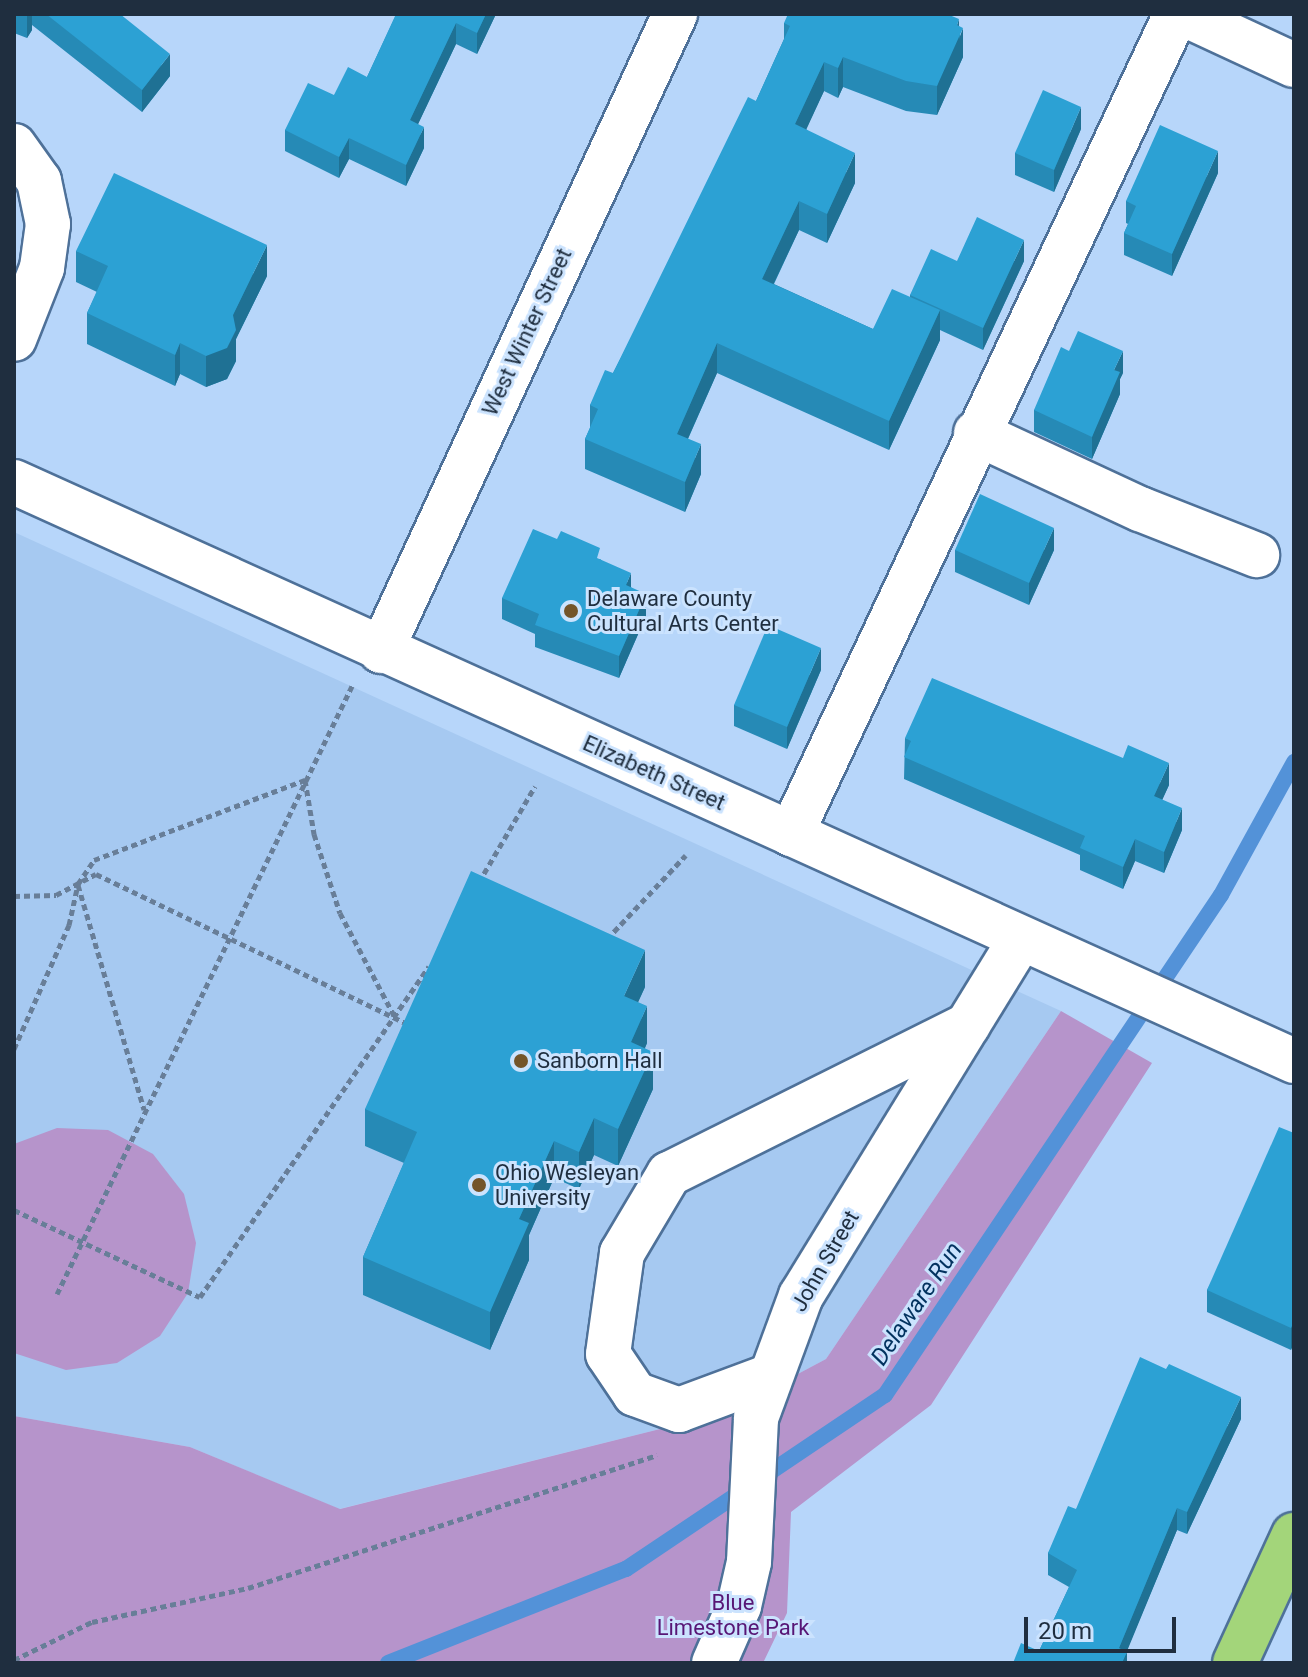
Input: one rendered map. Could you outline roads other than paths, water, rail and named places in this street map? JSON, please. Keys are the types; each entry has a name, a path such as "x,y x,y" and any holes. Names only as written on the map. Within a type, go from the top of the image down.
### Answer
{"highway":[{"path":"1235,1663 1294,1535"}],"street":[{"name":"West Winter Street","path":"381,651 675,14"},
{"path":"791,834 976,433 1176,14"},
{"path":"1184,14 1294,65"},
{"path":"14,146 39,181 48,224 42,268 14,339"},
{"path":"976,433 1140,509 1257,555"},
{"name":"Elizabeth Street","path":"14,482 381,651 1294,1061"},
{"name":"John Street","path":"714,1663 739,1606 749,1562 756,1418 801,1296 1020,940"},
{"path":"770,1376 679,1410 635,1394 608,1354 622,1253 669,1174 968,1025"}],"waterway":[{"name":"Delaware Run","path":"388,1663 626,1569 885,1395 1221,895 1294,762"}],"place":[{"name":"Delaware County Cultural Arts Center","path":"571,611"},
{"name":"Sanborn Hall","path":"521,1061"},
{"name":"Ohio Wesleyan University","path":"479,1185"}],"park label":[{"name":"Blue Limestone Park","path":"733,1614"}]}
